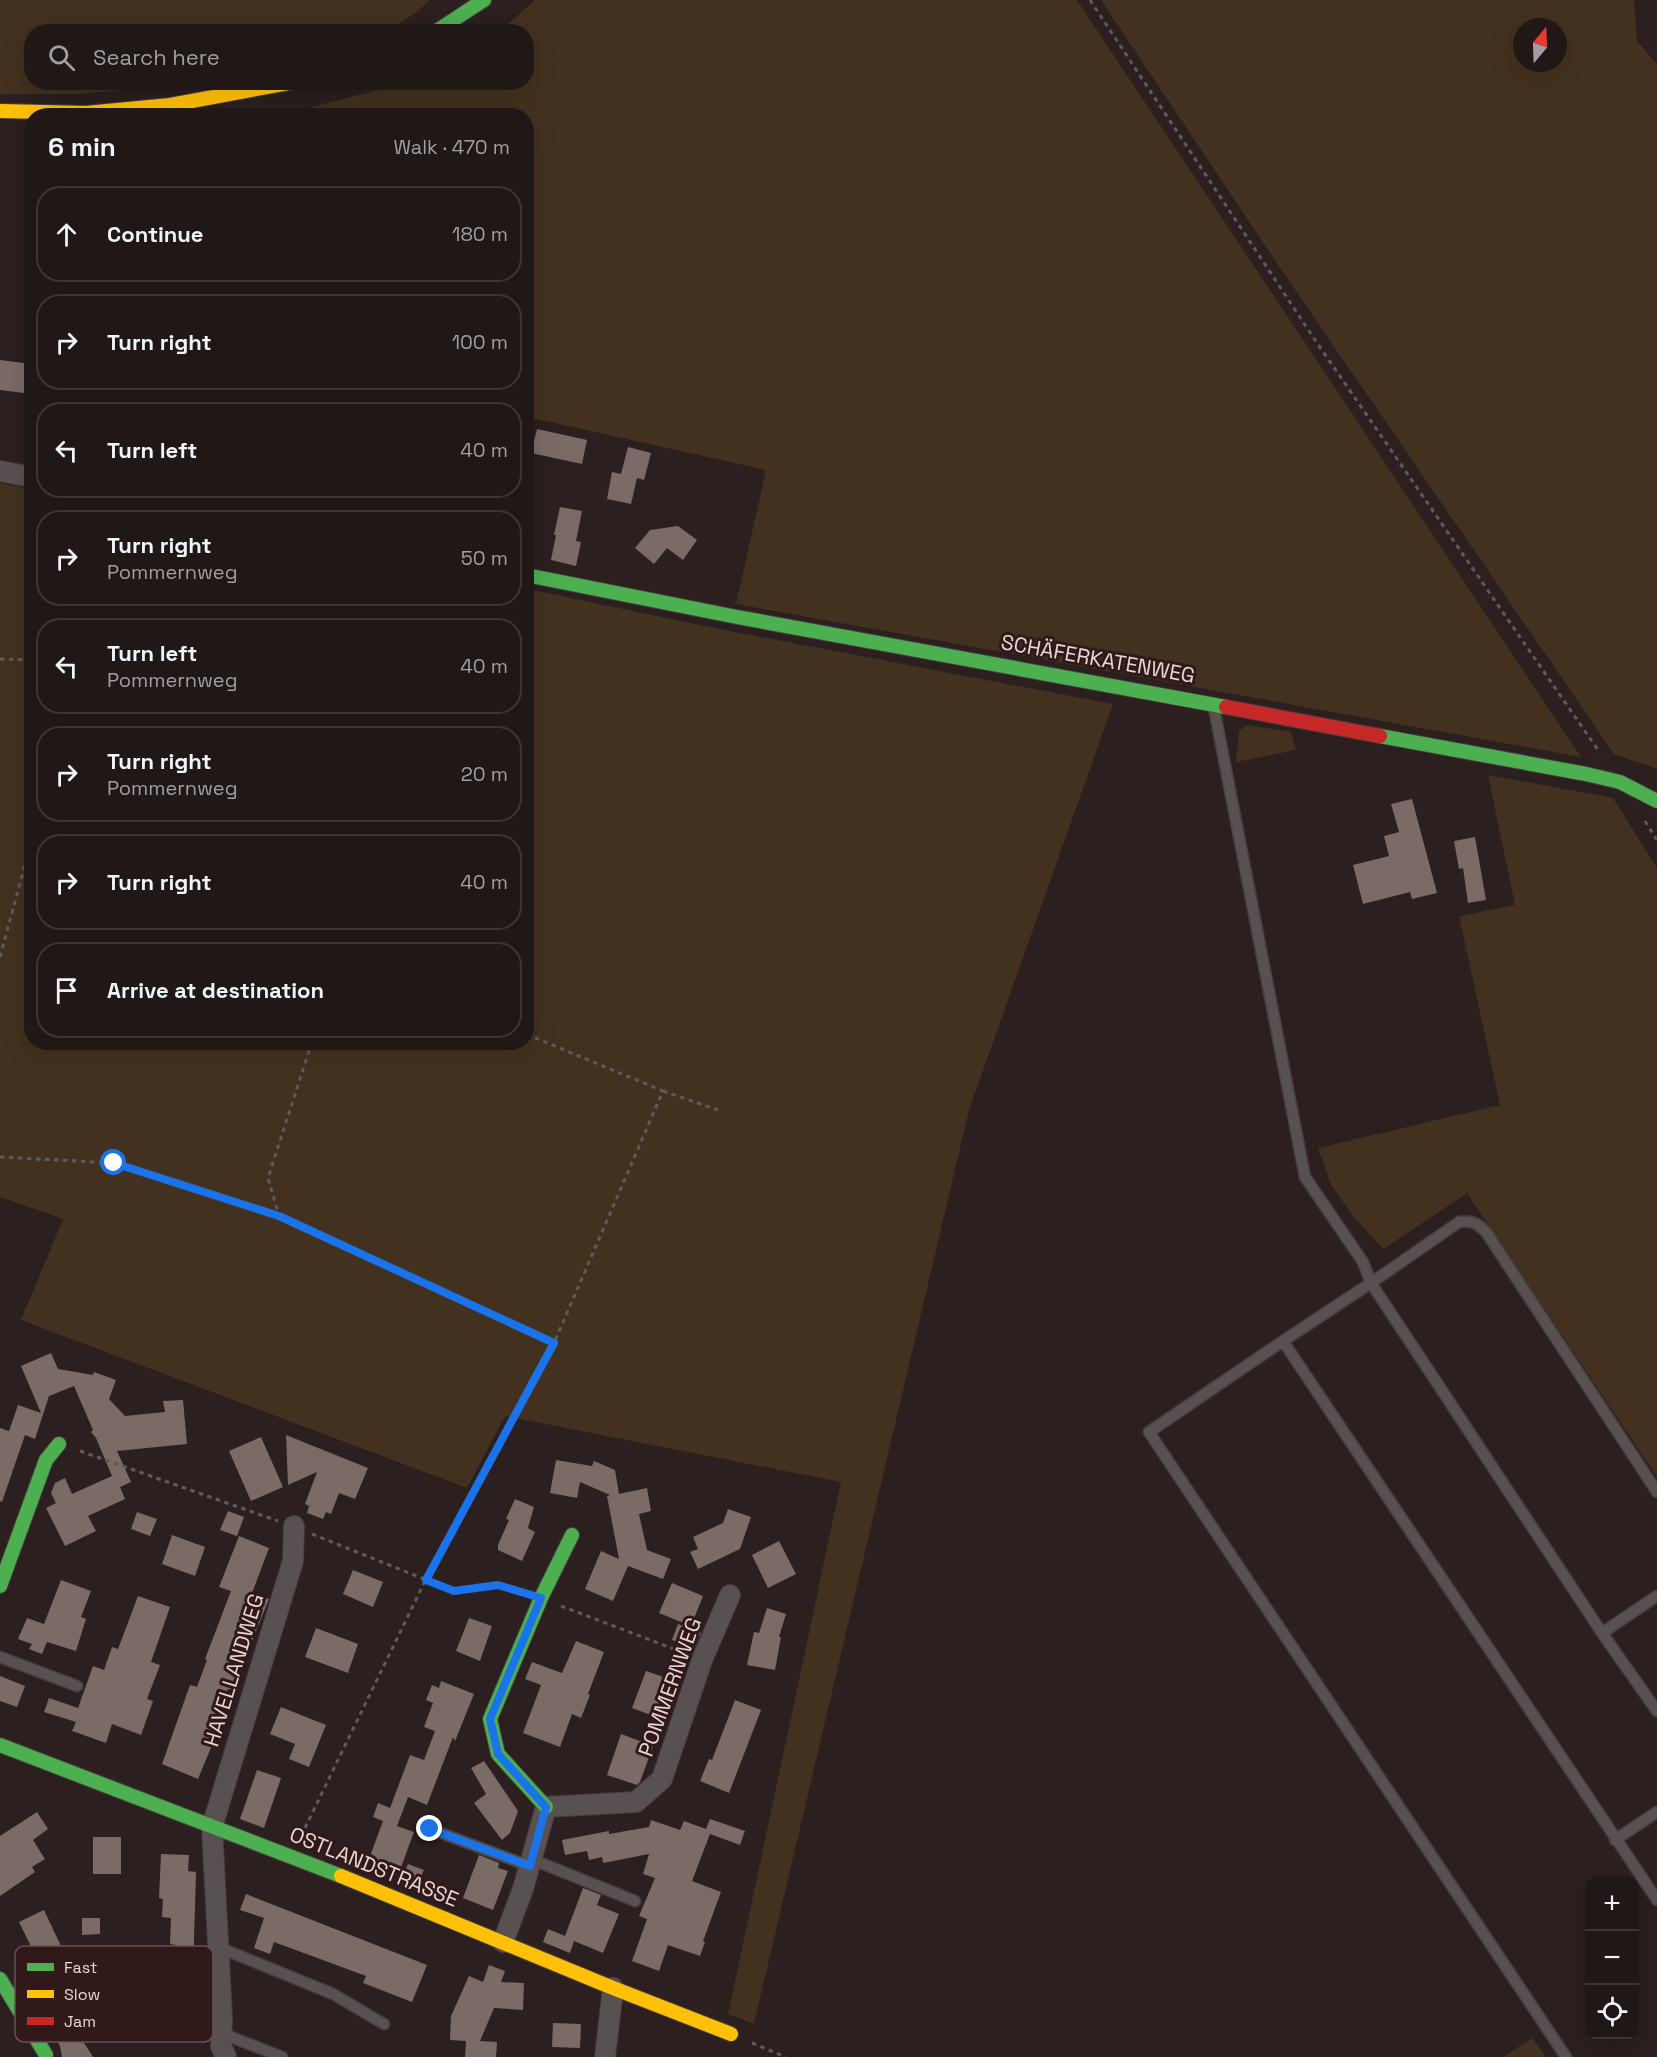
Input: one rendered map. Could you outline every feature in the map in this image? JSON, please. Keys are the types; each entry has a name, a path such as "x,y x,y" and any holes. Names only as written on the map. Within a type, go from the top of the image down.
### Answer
{"main road":[{"path":"447,24 484,0"},
{"path":"138,108 170,105 251,90"},
{"path":"0,111 24,112"},
{"name":"SCHÄFERKATENWEG","path":"534,577 736,617 1586,774 1620,782 1657,801"},
{"path":"0,1586 46,1460 59,1444"},
{"path":"546,1807 498,1754 490,1719 541,1598 572,1534"},
{"name":"OSTLANDSTRASSE","path":"0,1745 291,1856 731,2034"},
{"path":"0,1979 15,2004"},
{"path":"38,2042 46,2055"}],"street":[{"path":"0,471 24,476"},
{"name":"HAVELLANDWEG","path":"226,2057 221,2046 212,1827 293,1561 294,1526"},
{"name":"POMMERNWEG","path":"546,1807 636,1802 662,1779 702,1660 730,1596"},
{"path":"503,1942 523,1889 546,1807"},
{"path":"605,2057 614,1988"}],"lane":[{"path":"1214,705 1305,1177 1363,1262 1371,1283 1602,1633 1657,1711"},
{"path":"1566,2057 1149,1432 1459,1222 1470,1220 1478,1223 1486,1232 1657,1492"},
{"path":"1283,1341 1657,1900"},
{"path":"1602,1633 1657,1596"},
{"path":"0,1657 77,1686"},
{"path":"1615,1840 1657,1812"},
{"path":"430,1829 530,1862 635,1901"},
{"path":"218,1947 333,1994 384,2024"},
{"path":"221,2033 282,2057"}],"path":[{"path":"1090,0 1315,340 1600,753"},
{"path":"0,659 24,660"},
{"path":"1645,821 1657,840"},
{"path":"0,957 24,868"},
{"path":"534,1037 663,1091 718,1110"},
{"path":"279,1216 267,1178 309,1050"},
{"path":"291,1856 426,1580 554,1343 663,1091"},
{"path":"0,1157 114,1163 279,1216 554,1343"},
{"path":"59,1444 294,1526 454,1591 498,1585 541,1598 702,1660"},
{"path":"731,2034 786,2057"}],"shaded area":[{"path":"0,0 430,0 398,24 24,24 24,90 122,90 78,94 0,94"},
{"path":"535,0 1077,0 1581,757 736,604 766,470 534,419 534,108 308,108 378,90 534,90 534,24 508,24"},
{"path":"1101,0 1634,0 1637,41 1657,64 1657,769 1614,754 1278,265"},
{"path":"0,483 24,488 24,1050 534,1050 534,590 730,631 1113,704 969,1110 754,2024 728,2014 841,1482 505,1416 467,1488 21,1320 63,1219 0,1197"},
{"path":"1248,725 1291,732 1296,750 1236,762 1239,731"},
{"path":"1488,775 1613,798 1657,868 1657,1477 1467,1193 1383,1249 1353,1216 1331,1185 1318,1148 1500,1105 1459,916 1515,905"},
{"path":"1532,2038 1546,2057 1503,2057"}],"building":[{"path":"0,360 24,363 24,393 0,390"},
{"path":"537,429 587,440 582,464 534,454"},
{"path":"628,447 651,453 644,480 637,478 631,504 607,499 612,472 621,474"},
{"path":"560,507 582,511 576,541 581,542 576,566 551,560"},
{"path":"678,526 697,540 683,560 667,548 654,564 635,548 650,530"},
{"path":"1412,799 1437,893 1412,899 1410,892 1363,904 1353,865 1389,856 1384,836 1399,832 1391,804"},
{"path":"1475,837 1486,900 1468,903 1463,868 1459,869 1454,841"},
{"path":"51,1353 58,1369 93,1375 94,1372 116,1380 109,1399 125,1416 165,1412 163,1401 183,1400 187,1444 117,1451 131,1482 120,1487 125,1499 88,1516 96,1531 65,1546 46,1508 56,1503 51,1493 55,1483 65,1478 72,1494 112,1476 96,1438 91,1432 93,1430 74,1386 49,1396 35,1439 25,1435 2,1502 0,1501 0,1428 9,1431 18,1405 41,1413 21,1366"},
{"path":"286,1435 368,1468 355,1499 339,1493 331,1514 326,1512 323,1519 307,1513 309,1506 305,1504 317,1472 288,1485"},
{"path":"261,1437 283,1487 251,1501 229,1451"},
{"path":"556,1460 592,1466 594,1461 615,1470 619,1494 647,1488 651,1511 639,1514 647,1550 671,1559 663,1579 628,1566 613,1601 585,1589 601,1551 619,1559 607,1496 610,1495 580,1482 577,1498 550,1493"},
{"path":"515,1499 534,1507 528,1528 535,1532 522,1561 498,1550 509,1520 506,1519"},
{"path":"728,1509 751,1517 740,1549 698,1569 690,1552 698,1549 693,1537 723,1523"},
{"path":"228,1511 244,1517 237,1536 220,1530"},
{"path":"137,1512 157,1519 150,1536 131,1529"},
{"path":"172,1535 205,1547 195,1576 162,1564"},
{"path":"239,1536 269,1548 252,1593 269,1599 232,1690 228,1689 212,1731 217,1733 198,1779 162,1764 190,1685 197,1687 207,1660 205,1659 231,1591 219,1587"},
{"path":"779,1541 796,1574 768,1588 752,1555"},
{"path":"353,1570 383,1582 373,1607 343,1594"},
{"path":"61,1580 91,1591 81,1617 86,1619 76,1651 47,1642 42,1654 29,1649 32,1644 18,1639 27,1618 44,1624"},
{"path":"672,1583 703,1596 691,1626 659,1613"},
{"path":"138,1596 170,1607 151,1662 160,1665 147,1699 153,1701 141,1735 112,1724 106,1743 72,1731 76,1722 44,1712 49,1698 78,1708 93,1666 104,1670 112,1647 118,1649"},
{"path":"767,1608 786,1614 779,1637 781,1637 775,1670 747,1665 754,1632 759,1633"},
{"path":"469,1618 492,1626 480,1661 456,1651"},
{"path":"678,1624 701,1633 694,1648 672,1640"},
{"path":"316,1628 358,1644 348,1673 305,1657"},
{"path":"576,1641 604,1652 581,1718 572,1714 560,1747 523,1733 541,1685 525,1679 532,1662 562,1673"},
{"path":"646,1671 678,1682 664,1720 632,1708"},
{"path":"0,1676 25,1686 17,1707 0,1701"},
{"path":"441,1681 474,1694 455,1741 453,1737 427,1805 408,1797 397,1826 414,1832 400,1870 369,1859 383,1821 373,1817 378,1803 390,1808 410,1755 424,1760 435,1731 424,1727 433,1703 426,1700 432,1685 439,1688"},
{"path":"735,1700 761,1710 729,1793 700,1781 709,1759 712,1760"},
{"path":"281,1707 326,1725 309,1767 289,1759 295,1744 270,1734"},
{"path":"621,1734 653,1746 637,1785 607,1775"},
{"path":"484,1761 518,1811 510,1833 502,1840 474,1803 486,1794 471,1768"},
{"path":"257,1770 281,1778 264,1828 240,1819"},
{"path":"37,1812 48,1829 33,1840 45,1859 32,1867 35,1872 0,1896 0,1836"},
{"path":"710,1819 745,1831 740,1845 710,1834 692,1881 721,1892 703,1941 705,1942 700,1956 668,1945 659,1971 632,1961 647,1919 639,1916 655,1878 643,1874 649,1854 603,1863 602,1857 589,1860 587,1851 565,1855 562,1840 609,1831 609,1834 649,1827 651,1820 680,1830 684,1821 706,1829"},
{"path":"93,1837 121,1837 121,1874 93,1874"},
{"path":"161,1854 189,1855 188,1871 196,1872 194,1946 170,1944 171,1918 162,1917 163,1899 159,1898"},
{"path":"479,1855 499,1863 498,1868 508,1871 493,1910 463,1898"},
{"path":"408,1864 424,1870 415,1889 400,1883"},
{"path":"583,1888 601,1895 597,1905 619,1914 603,1953 574,1941 570,1953 543,1942 548,1929 565,1936"},
{"path":"246,1894 427,1965 412,2002 363,1983 366,1976 274,1942 270,1954 254,1948 264,1918 240,1910"},
{"path":"44,1910 61,1946 31,1946 19,1922"},
{"path":"82,1918 100,1918 100,1934 82,1935"},
{"path":"489,1965 505,1971 501,1982 524,1983 523,2010 494,2008 480,2041 497,2042 496,2057 465,2057 466,2041 450,2040 451,2016 469,1976 483,1982"},
{"path":"553,2023 581,2024 580,2048 552,2047"},
{"path":"58,2042 84,2042 93,2057 62,2057"}],"traffic: fast":[{"path":"447,24 484,0"},
{"path":"534,577 737,617 1226,707"},
{"path":"1380,736 1586,774 1620,782 1657,801"},
{"path":"0,1586 46,1460 59,1444"},
{"path":"546,1807 498,1754 490,1719 541,1598 572,1535"},
{"path":"0,1745 341,1876"},
{"path":"0,1979 15,2004"},
{"path":"38,2042 46,2055"}],"traffic: slow":[{"path":"138,108 170,105 251,90"},
{"path":"0,111 24,112"},
{"path":"341,1876 731,2034"}],"traffic: jam":[{"path":"1226,707 1380,736"}],"route":[{"path":"114,1163 279,1216 554,1343 426,1580 454,1591 498,1585 541,1598 490,1719 498,1754 546,1807 530,1866 430,1829"}]}
